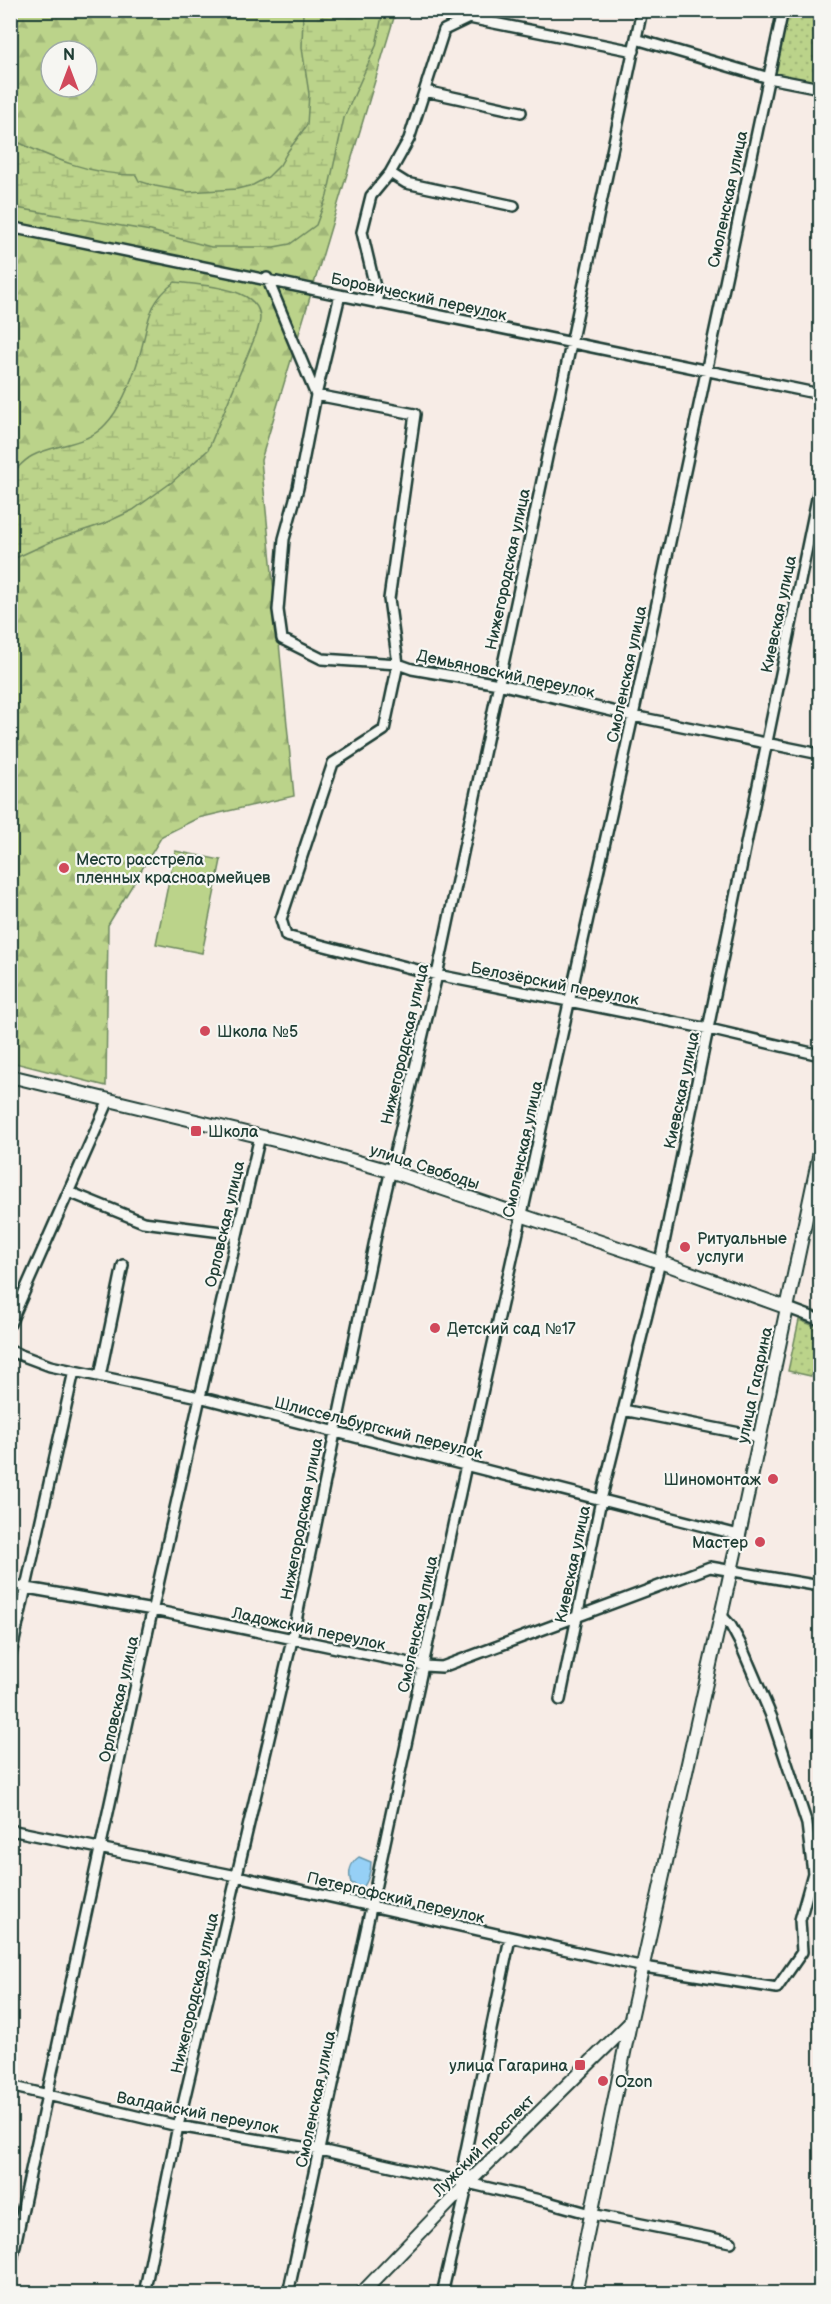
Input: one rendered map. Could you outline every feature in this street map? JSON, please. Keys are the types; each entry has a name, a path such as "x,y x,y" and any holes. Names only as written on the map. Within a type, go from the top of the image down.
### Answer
{"street":[{"name":"Нижегородская улица","path":"144,2294 178,2126 292,1640 334,1431 390,1171 436,975 642,10"},
{"name":"Смоленская улица","path":"288,2294 466,1465 633,716 783,10"},
{"path":"379,304 362,232 371,196 390,173 409,139 444,30 469,18 634,51"},
{"path":"636,39 769,78 820,88"},
{"path":"425,91 520,112"},
{"path":"390,173 406,183 514,206"},
{"name":"Боровический переулок","path":"10,227 267,278 379,304 820,394"},
{"path":"267,278 316,395"},
{"path":"316,395 340,295"},
{"path":"316,395 415,414 389,599 398,664"},
{"name":"Демьяновский переулок","path":"316,395 298,488 284,539 278,610 282,639 322,659 398,664 412,669 499,684 633,716 820,754"},
{"name":"Киевская улица","path":"560,1700 601,1500 660,1262 820,484"},
{"name":"Белозёрский переулок","path":"398,664 384,730 333,764 281,919 286,936 436,975 709,1029 820,1054"},
{"name":"улица Свободы","path":"10,1076 260,1136 390,1171 660,1262 820,1320"},
{"path":"10,1324 109,1100"},
{"name":"Орловская улица","path":"10,2269 99,1849 199,1396 260,1136"},
{"name":"улица Гагарина","path":"575,2294 630,2023 740,1535 820,1152"},
{"path":"69,1192 143,1222 237,1234"},
{"path":"100,1376 123,1265"},
{"name":"Шлиссельбургский переулок","path":"10,1351 50,1366 199,1396 740,1535"},
{"path":"10,1659 74,1371"},
{"path":"623,1410 760,1437"},
{"name":"Ладожский переулок","path":"10,1585 153,1610 424,1666 442,1667 710,1567 820,1586"},
{"name":"Петергофский переулок","path":"10,1830 237,1876 644,1967 777,1988 802,1952 800,1920 813,1873 807,1824 772,1718 740,1643 721,1615"},
{"path":"441,2294 468,2183 464,2160 510,1938"},
{"name":"Лужский проспект","path":"361,2294 468,2183 630,2023"},
{"name":"Валдайский переулок","path":"10,2086 178,2126 320,2150 468,2183 591,2214 731,2242"}],"green space":[{"path":"10,11 396,11 261,460 294,796 198,818 162,836 108,925 106,1086 11,1062"},
{"path":"303,11 383,11 376,46 344,118 327,196 316,225 290,244 274,247 211,247 151,231 11,207 11,139 41,153 87,169 136,175 139,181 187,192 237,189 253,185 268,177 280,165 307,125 309,94 302,48"},
{"path":"788,11 820,11 820,83 774,74"},
{"path":"175,282 212,286 239,293 250,299 257,307 260,318 257,332 208,450 172,482 133,510 103,524 57,539 11,560 11,474 32,456 90,436 112,417 131,382 154,306"},
{"path":"175,851 221,860 202,953 156,944"},
{"path":"799,1320 820,1328 820,1346 811,1376 788,1371"}],"water":[{"path":"359,1857 371,1862 369,1876 362,1888 351,1883 350,1876 350,1868"}],"place":[{"name":"Место расстрела пленных красноармейцев","path":"64,868"},
{"name":"Школа №5","path":"205,1031"},
{"name":"Школа","path":"196,1131"},
{"name":"Ритуальные услуги","path":"685,1247"},
{"name":"Детский сад №17","path":"435,1328"},
{"name":"Шиномонтаж","path":"773,1479"},
{"name":"Мастер","path":"760,1542"},
{"name":"улица Гагарина","path":"580,2065"},
{"name":"Ozon","path":"603,2081"}]}
